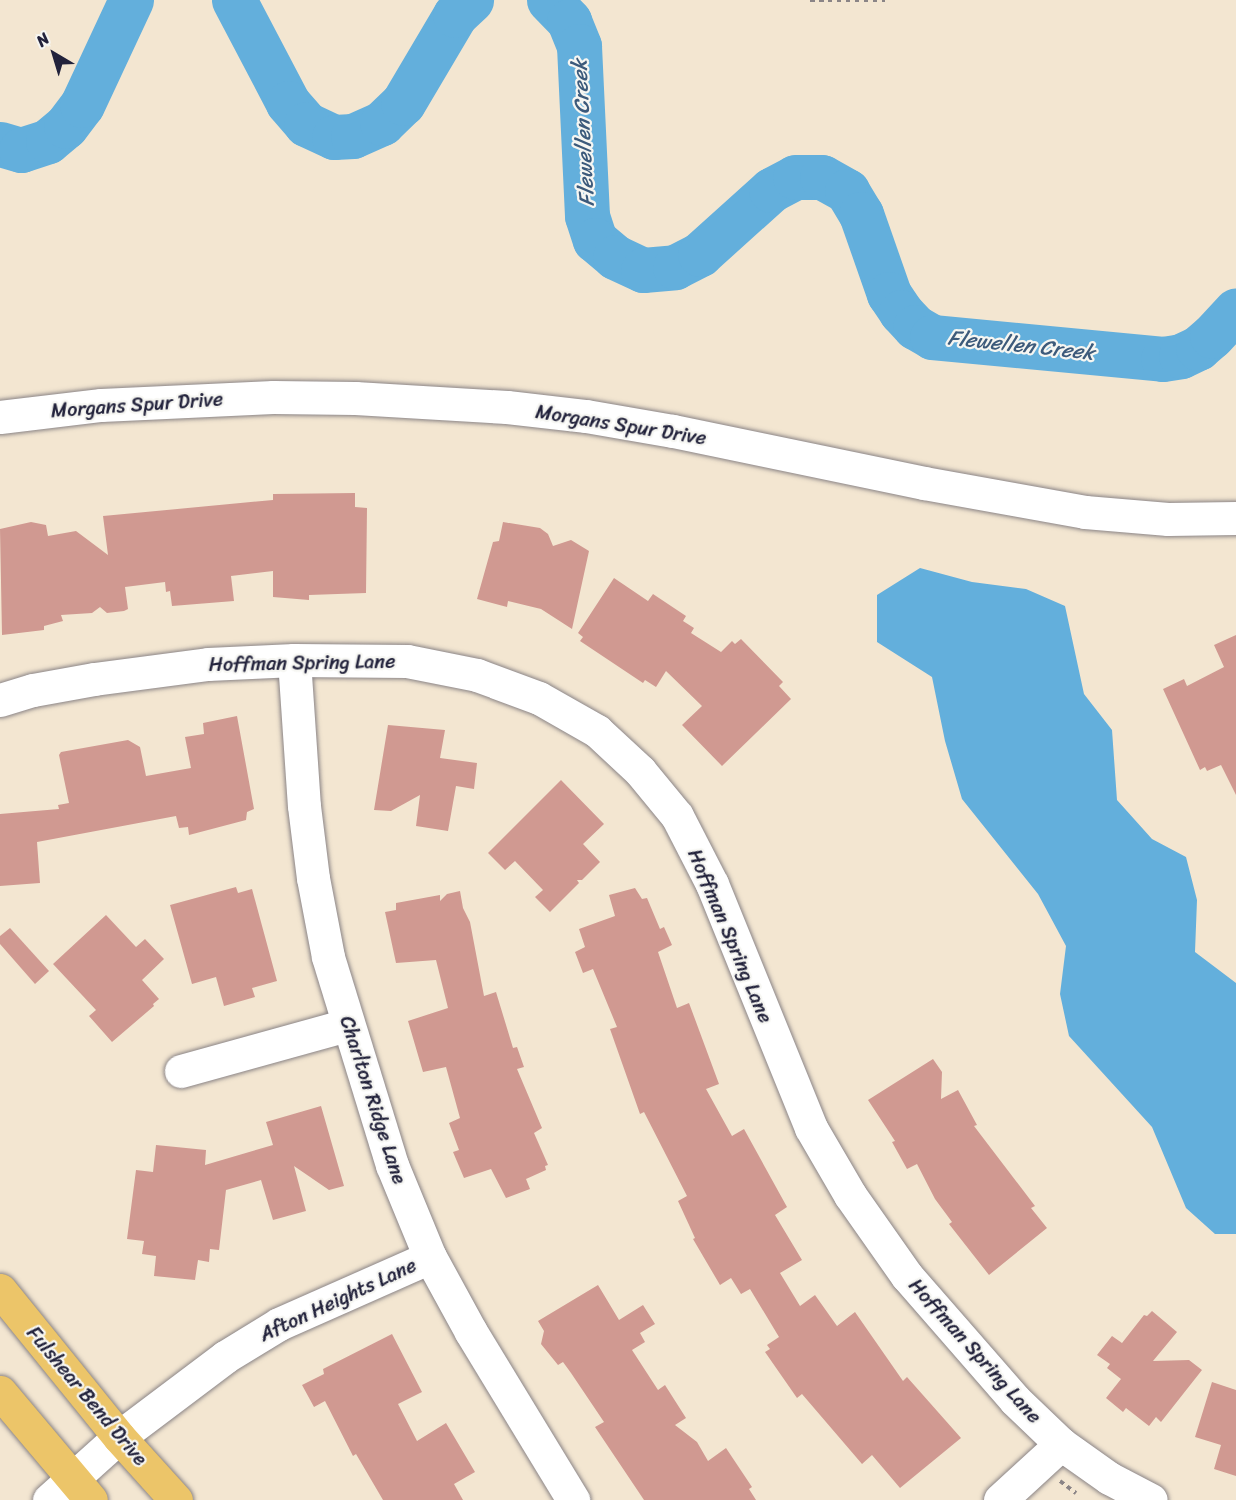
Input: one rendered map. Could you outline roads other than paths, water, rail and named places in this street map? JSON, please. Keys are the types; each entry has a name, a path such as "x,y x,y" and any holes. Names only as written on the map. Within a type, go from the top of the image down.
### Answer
{"main road":[{"name":"Fulshear Bend Drive","path":"0,1290 119,1437 176,1500"},
{"path":"0,1392 71,1493"}],"street":[{"name":"Morgans Spur Drive","path":"0,417 101,405 273,397 355,398 507,407 586,416 673,431 935,486 1085,512 1168,519 1236,518"},
{"name":"Hoffman Spring Lane","path":"0,700 33,690 94,679 208,664 294,660 407,661 477,675 539,698 597,731 640,771 677,816 712,884 811,1128 850,1195 907,1276 961,1341 1015,1400 1061,1444 1109,1479 1151,1500"},
{"name":"Charlton Ridge Lane","path":"294,660 303,806 313,878 328,957 347,1025 392,1165 430,1257 489,1363 573,1500"},
{"path":"181,1071 347,1025"},
{"name":"Afton Heights Lane","path":"71,1493 119,1437 225,1357 279,1324 430,1257"},
{"path":"1000,1500 1061,1444"}],"water":[{"path":"920,568 972,582 1026,589 1065,606 1084,694 1112,730 1117,800 1152,839 1186,857 1197,900 1195,952 1236,983 1236,1234 1215,1234 1186,1208 1152,1127 1069,1036 1060,994 1066,946 1038,894 962,799 945,741 932,677 877,642 877,595"}],"waterway":[{"name":"Flewellen Creek","path":"0,144 21,150 48,141 66,126 82,105 131,0"},
{"name":"Flewellen Creek","path":"234,0 288,103 306,124 334,137 353,136 382,123 403,103 455,15 471,0"},
{"name":"Flewellen Creek","path":"549,0 569,21 579,46 587,216 595,240 615,257 643,270 675,267 700,254 771,190 795,177 822,177 847,191 861,214 889,294 915,327 932,337 1163,359 1181,356 1198,348 1236,310"}]}
